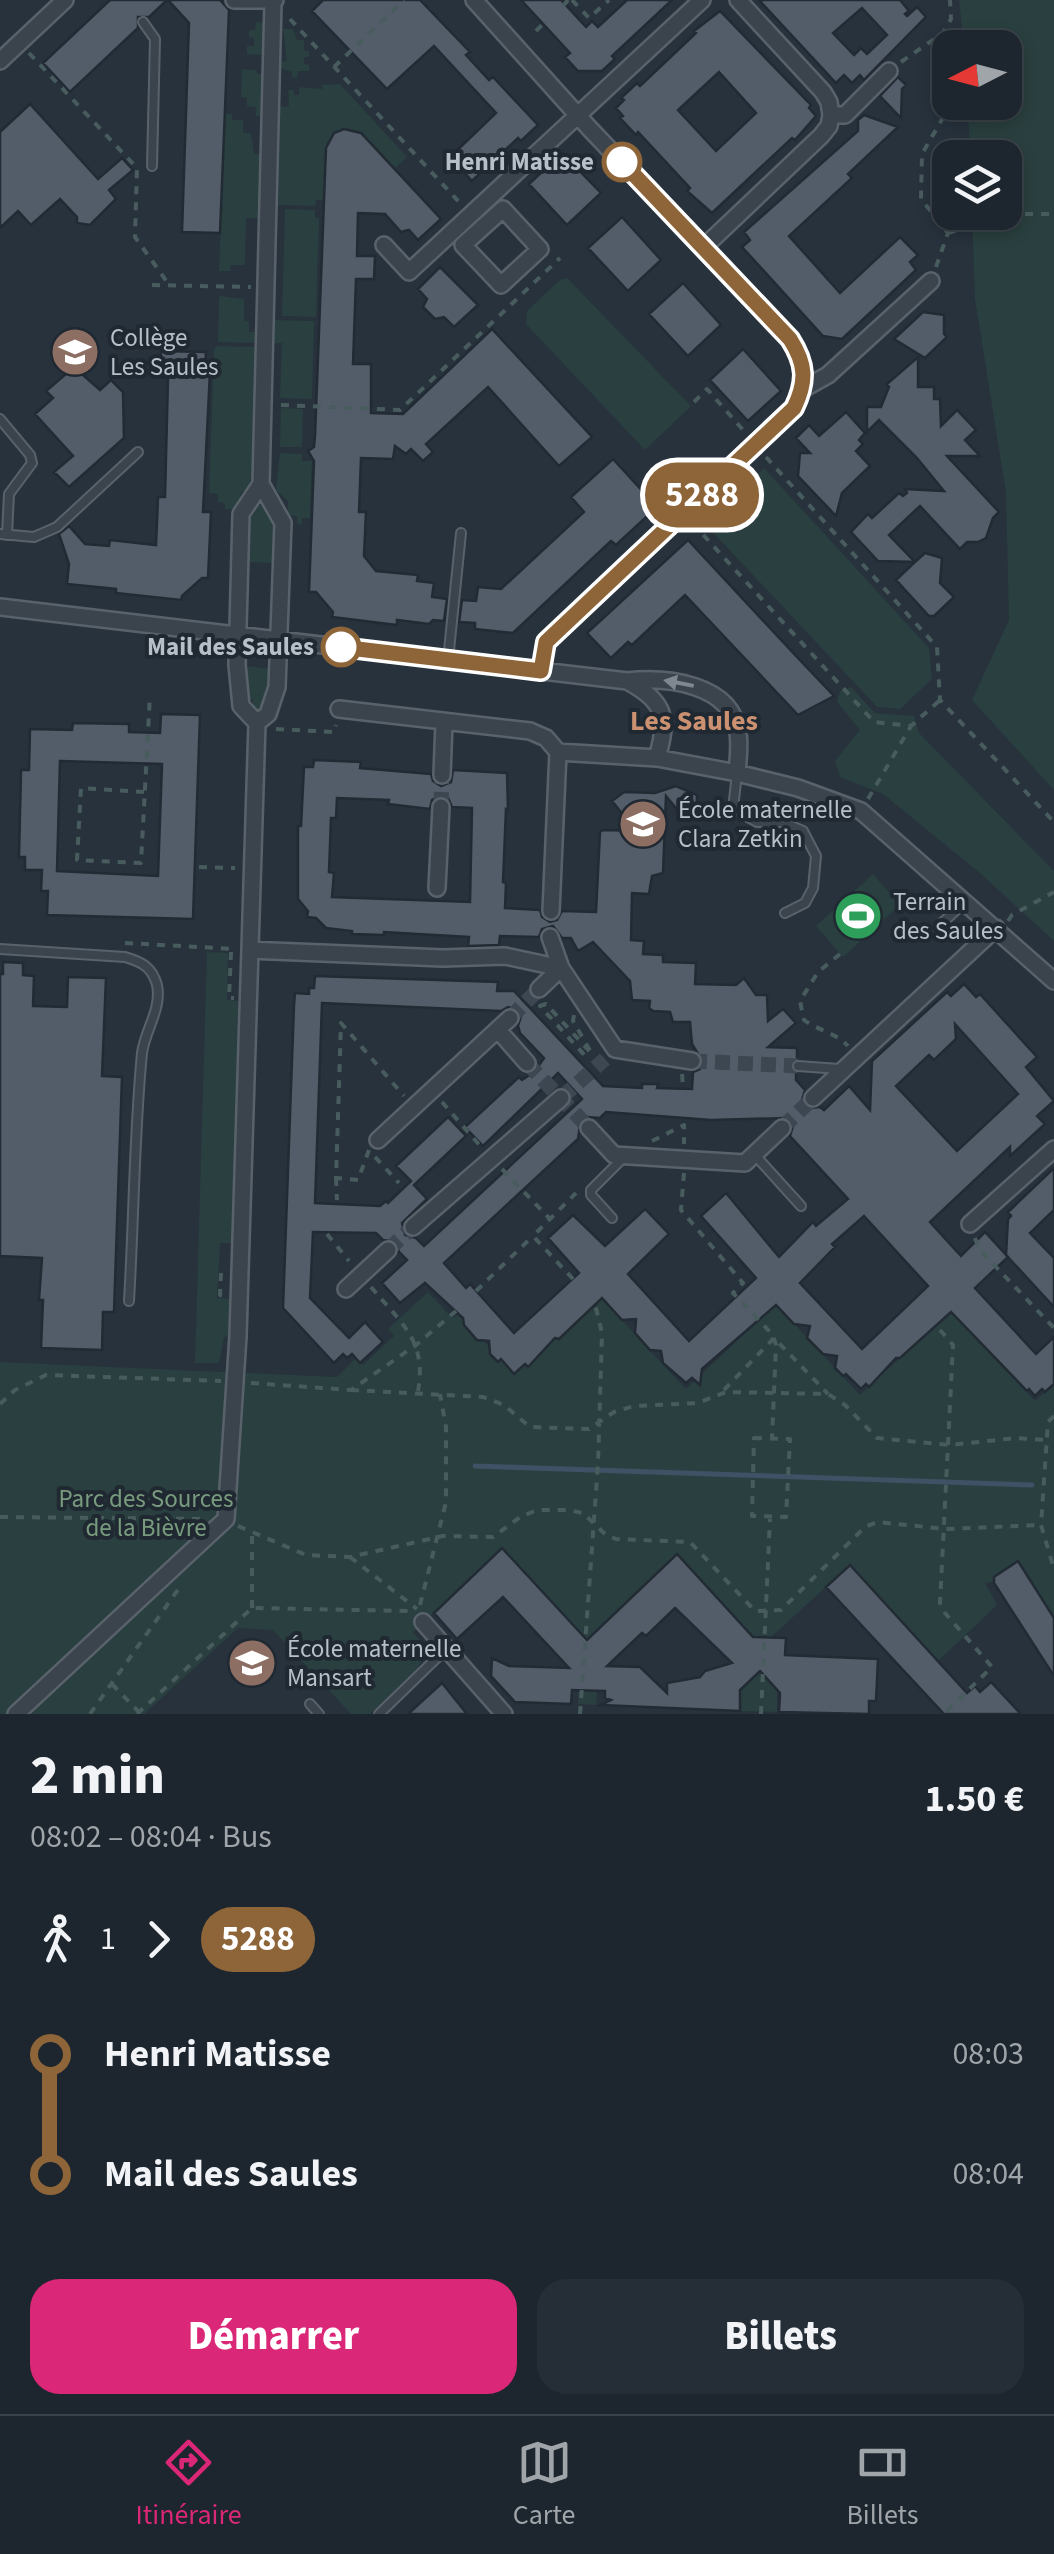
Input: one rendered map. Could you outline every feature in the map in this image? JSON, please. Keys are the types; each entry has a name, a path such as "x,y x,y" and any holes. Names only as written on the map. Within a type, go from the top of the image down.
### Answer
{"street":[{"path":"7,50 65,0"},
{"path":"16,1714 226,1519 238,1336 257,723 241,706 238,687 241,514 260,484 274,1 234,0"},
{"path":"474,0 790,339 804,369 803,389 794,408 546,642 541,671"},
{"path":"384,245 410,272 702,0"},
{"path":"703,248 821,136 831,114 830,102 823,92 738,0"},
{"path":"831,114 845,115 888,71"},
{"path":"503,209 540,249 501,285 464,244 503,209"},
{"path":"803,389 828,375 931,281"},
{"path":"257,723 268,714 275,698 283,523 260,484"},
{"path":"0,607 628,681 669,681 699,688 718,698 731,712 738,731 737,773"},
{"path":"628,681 647,691 661,709 665,732 657,758"},
{"path":"339,710 530,731 546,738 558,752 551,910"},
{"path":"442,775 444,722"},
{"path":"558,752 657,758 737,773 798,788 861,810 1054,981"},
{"path":"437,888 441,807"},
{"path":"813,1098 998,931"},
{"path":"550,938 561,968 615,1049 692,1061"},
{"path":"250,950 442,958 506,956 561,968"},
{"path":"540,989 561,968"},
{"path":"374,1145 510,1018"},
{"path":"498,1030 527,1063"},
{"path":"413,1227 561,1098"},
{"path":"589,1128 614,1155 685,1153 745,1163 782,1128"},
{"path":"970,1224 1054,1149"},
{"path":"346,1288 388,1250"},
{"path":"421,1617 504,1714"}],"lane":[{"path":"143,22 155,38 152,166"},
{"path":"0,419 30,455 32,463 9,494 4,535 34,537 58,527 138,452"},
{"path":"448,660 461,533"},
{"path":"737,773 732,809 757,822 782,822 802,831 816,856 813,888 804,904 785,914"},
{"path":"942,923 966,901"},
{"path":"0,950 125,958 143,962 153,973 158,990 143,1048 129,1301"},
{"path":"798,1066 844,1070"},
{"path":"754,1154 801,1206"},
{"path":"612,1218 591,1192 625,1156"},
{"path":"379,1714 446,1648"},
{"path":"310,1704 319,1714"}],"path":[{"path":"334,67 404,0"},
{"path":"563,6 570,0 589,18 609,0"},
{"path":"945,30 951,18 950,0"},
{"path":"274,1 471,215"},
{"path":"536,31 547,20"},
{"path":"888,71 932,41"},
{"path":"7,50 137,168 135,238 170,286"},
{"path":"942,120 922,154 921,199 948,233"},
{"path":"948,233 1006,214 1054,214"},
{"path":"931,281 948,233"},
{"path":"263,404 400,410 560,258"},
{"path":"152,285 266,287"},
{"path":"694,402 707,389 937,647 940,700 1054,822"},
{"path":"690,505 696,527 874,722 911,726"},
{"path":"144,792 81,788 78,860 141,862 150,695"},
{"path":"861,810 911,726 940,700"},
{"path":"257,723 272,728 334,732 339,710"},
{"path":"200,867 252,868"},
{"path":"998,931 1012,916 1054,892"},
{"path":"230,998 232,948"},
{"path":"840,954 818,972 800,1001 804,1020 817,1030 835,1033 857,1057"},
{"path":"577,992 573,1021 592,1054 546,1004 540,1006 588,1058"},
{"path":"337,1200 341,1023 414,1108"},
{"path":"432,1091 550,1219"},
{"path":"684,1124 652,1140 685,1153 681,1210 744,1283 732,1292 828,1394 845,1404 877,1438 950,1445 1016,1438 1047,1440"},
{"path":"336,1178 358,1180 374,1145"},
{"path":"374,1145 399,1184"},
{"path":"330,1190 336,1178"},
{"path":"476,1291 576,1194"},
{"path":"970,1224 980,1250 1054,1328"},
{"path":"533,1236 573,1280"},
{"path":"380,1297 421,1356 417,1393"},
{"path":"580,1714 600,1423 602,1333 595,1304"},
{"path":"351,1390 456,1311"},
{"path":"940,1330 953,1345 940,1603 992,1667 944,1714"},
{"path":"772,1439 774,1338"},
{"path":"720,1394 774,1338"},
{"path":"0,1404 15,1390 46,1375 233,1381 483,1397 504,1405 530,1426 589,1429 614,1412 634,1406 698,1403 720,1394 828,1394"},
{"path":"421,1617 446,1502 446,1427 440,1394"},
{"path":"1054,1416 1048,1422 1041,1525 1054,1569"},
{"path":"754,1438 772,1439 790,1440 786,1517 752,1516 754,1438"},
{"path":"1044,1490 1054,1490"},
{"path":"252,1608 252,1533 306,1555 350,1556 436,1538 493,1538 520,1517 537,1510 583,1513 606,1535 616,1539 690,1542 755,1611 766,1611 780,1610 864,1528 877,1522 946,1529 1041,1525"},
{"path":"0,1517 226,1519"},
{"path":"760,1714 770,1517"},
{"path":"350,1556 421,1617"},
{"path":"90,1714 190,1574"},
{"path":"112,1684 138,1713 252,1608 421,1617"}],"green space":[{"path":"959,0 1054,0 1054,790 972,700 1009,620 1006,493 975,299 973,230 1022,230 1022,140 969,140 969,120 1022,120 1022,30 962,30"},
{"path":"256,22 265,23 264,55 247,54 247,46 254,46 249,30 255,30"},
{"path":"283,29 293,29 297,40 304,40 304,51 309,51 304,64 309,65 309,71 298,71 297,78 281,68 281,62 287,61"},
{"path":"242,69 263,74 262,116 256,116 256,107 247,106 247,98 241,97"},
{"path":"340,84 407,157 394,169 363,136 337,131 326,148 324,200 316,200 315,206 278,205 280,107 289,106 288,90 299,95 299,87 322,89 322,85"},
{"path":"225,114 232,114 232,120 243,120 243,133 251,133 254,154 262,154 259,218 246,218 245,265 231,265 230,271 219,271"},
{"path":"285,209 315,210 315,218 319,218 316,317 282,316"},
{"path":"567,278 691,406 645,450 526,324 527,311"},
{"path":"219,296 244,299 244,321 249,322 249,332 257,332 256,343 218,342"},
{"path":"275,320 314,321 312,399 280,398 282,343 274,343"},
{"path":"217,346 256,347 253,469 248,491 242,491 236,509 225,509 225,503 218,502 218,494 209,493"},
{"path":"281,408 303,409 302,447 280,447"},
{"path":"280,453 302,454 302,461 312,461 310,518 302,518 302,524 297,524 297,516 288,515 288,501 276,490"},
{"path":"764,468 929,648 932,679 900,709 877,707 706,525"},
{"path":"259,505 267,506 267,515 276,521 274,563 246,562 248,516 253,516"},
{"path":"244,666 272,669 269,697 265,698 262,713 253,713 253,699 243,682"},
{"path":"851,687 875,713 914,716 919,733 1054,871 1054,941 980,873 883,794 840,777 835,761 860,730 837,702 840,691"},
{"name":"Terrain des Saules","path":"873,874 900,905 843,957 816,926"},
{"path":"207,952 228,953 227,1000 240,1001 232,1243 220,1243 217,1298 231,1299 230,1336 224,1337 219,1363 195,1363"},
{"name":"Parc des Sources de la Bièvre","path":"428,1292 452,1318 459,1314 477,1340 482,1339 492,1350 490,1354 497,1362 501,1359 514,1373 525,1364 529,1367 549,1341 601,1298 686,1389 776,1304 860,1395 951,1311 1035,1401 1054,1384 1054,1619 1018,1565 985,1583 997,1605 938,1661 849,1566 771,1637 768,1680 777,1691 777,1712 740,1711 740,1690 751,1680 751,1636 677,1554 593,1634 592,1648 600,1649 596,1705 578,1704 581,1633 502,1548 413,1632 423,1645 420,1663 370,1714 351,1714 273,1630 238,1628 144,1714 0,1714 0,1362 337,1377 356,1358 363,1365 394,1336 388,1329"}],"building":[{"path":"110,0 167,0 149,17 138,17 138,28 70,92 43,63"},
{"path":"168,0 220,0 229,10 220,233 182,232 189,23"},
{"path":"323,0 420,0 470,52 466,55 489,80 493,77 538,125 521,141 518,138 472,181 450,157 496,113 434,46 387,89 312,11"},
{"path":"521,0 561,0 586,27 592,21 598,27 627,0 672,0 612,56 615,59 602,71 578,71 565,57 570,53"},
{"path":"759,0 900,0 909,11 907,16 917,7 926,17 864,80 860,75 852,83 844,75 836,83","holes":["862,8 887,35 867,54 861,48 854,55 833,33"]},
{"path":"720,11 811,105 809,108 816,116 795,140 792,138 712,213 687,191 690,188 638,132 636,135 620,118 623,116 616,108 624,100 621,98 637,83 640,86 694,31","holes":["719,72 756,113 716,151 678,110"]},
{"path":"898,77 906,85 902,89 901,118 880,96"},
{"path":"30,104 98,179 122,158 133,170 109,190 116,199 90,225 77,223 77,217 60,199 31,225 18,211 0,228 0,132"},
{"path":"864,115 898,127 848,174 852,178 789,236 840,293 900,237 918,255 910,262 916,270 842,339 823,336 742,247 750,240 744,232 858,131 858,120"},
{"path":"344,129 361,133 441,219 418,240 409,230 401,232 385,214 358,213 357,256 375,256 374,279 356,279 353,364 371,364 371,413 403,414 492,329 592,437 559,466 488,387 426,444 433,452 423,461 411,449 406,454 395,446 393,459 361,458 359,512 366,512 364,556 376,571 418,575 417,581 434,583 432,597 447,599 444,621 433,620 429,624 397,620 397,625 332,617 333,612 316,592 309,592 314,461 308,451 314,447 315,436 326,148 334,133"},
{"path":"562,153 601,193 567,225 529,184"},
{"path":"622,217 661,260 628,291 588,248"},
{"path":"440,267 478,305 454,327 444,317 435,319 423,307 427,299 418,289"},
{"path":"683,283 721,325 688,356 649,314"},
{"path":"923,312 944,315 947,337 925,358 894,339"},
{"path":"743,349 781,391 748,421 710,380"},
{"path":"161,351 206,352 205,369 210,372 203,512 211,512 208,578 202,578 181,600 67,584 69,564 59,534 69,526 85,544 109,546 110,540 156,545 158,497 165,497 168,378 160,377"},
{"path":"918,357 918,387 934,387 934,399 940,399 941,426 957,410 976,430 965,440 980,456 947,456 999,512 986,538 967,542 960,549 920,506 889,535 915,562 878,561 851,532 868,514 872,518 899,493 907,493 905,489 944,491 879,420 867,432 867,407 881,407 887,384"},
{"path":"74,367 100,390 111,380 123,392 124,438 69,487 54,472 73,456 35,414 53,398 46,391"},
{"path":"846,412 865,433 859,440 863,444 856,451 870,466 842,493 836,516 798,476 800,453 810,453 796,438 809,425 819,436"},
{"path":"613,459 657,507 616,545 611,541 513,633 475,629 475,623 459,622 462,600 476,601 478,587 501,589 584,512 571,497"},
{"path":"688,540 834,696 798,715 685,595 632,645 628,642 611,658 587,633"},
{"path":"925,553 942,558 940,583 954,597 934,616 929,616 896,580"},
{"path":"161,714 200,715 193,919 47,915 48,891 41,891 42,870 25,870 25,857 19,857 21,770 29,770 30,729 72,730 73,723 129,724 129,732 160,733","holes":["60,761 162,764 158,876 57,871"]},
{"path":"314,760 361,762 360,768 431,774 441,786 451,782 453,770 507,773 505,908 540,910 550,922 557,920 562,911 596,912 600,832 636,831 612,801 624,792 655,793 676,786 697,795 697,808 685,819 666,796 663,873 652,876 649,894 632,893 631,940 644,941 643,954 663,955 663,962 696,963 695,984 736,985 744,978 756,995 767,995 768,1021 783,1009 796,1023 768,1047 797,1048 797,1059 791,1066 805,1090 802,1100 809,1108 824,1110 849,1086 870,1110 872,1061 947,992 951,996 964,984 976,997 980,994 1037,1057 1026,1067 1054,1101 1037,1116 1045,1124 1010,1156 1010,1147 930,1222 961,1256 985,1232 1008,1257 975,1288 1036,1354 1054,1337 1054,1384 1035,1396 1027,1391 951,1312 896,1358 869,1387 866,1384 861,1389 835,1368 837,1356 823,1354 807,1338 810,1326 794,1324 776,1305 702,1369 700,1385 692,1378 686,1383 663,1363 661,1351 650,1350 635,1333 636,1319 622,1320 602,1298 528,1367 525,1364 514,1374 501,1359 498,1362 490,1354 489,1341 477,1340 463,1318 425,1283 400,1303 382,1283 407,1260 396,1242 383,1240 376,1233 313,1232 310,1298 349,1338 365,1322 383,1342 360,1363 352,1354 347,1358 343,1354 334,1363 283,1308 295,993 309,994 315,976 498,982 497,991 514,991 603,1086 642,1088 642,1084 658,1084 657,1088 692,1089 693,1072 703,1062 692,1044 690,1022 673,1022 670,1012 649,1008 650,1001 632,1000 630,981 593,942 578,951 571,938 562,938 553,926 542,929 539,937 500,936 499,945 468,946 469,937 352,934 326,928 316,918 307,917 308,911 298,899 298,826 304,767 313,767","holes":["441,796 448,798 452,807 472,808 470,902 332,897 331,818 336,818 337,798 389,800 388,804 430,809 432,800","322,1003 518,1010 520,1033 544,1058 534,1072 522,1080 519,1077 465,1127 483,1146 558,1073 582,1099 424,1246 405,1235 402,1223 427,1199 414,1185 466,1136 448,1117 396,1166 411,1181 388,1203 315,1203","955,1024 1018,1094 957,1151 896,1086 929,1055 934,1060 956,1039","606,1112 711,1120 786,1118 793,1126 790,1136 848,1199 816,1226 813,1222 779,1257 726,1193 701,1216 756,1278 689,1341 628,1274 669,1234 645,1209 605,1246 573,1215 548,1238 579,1273 514,1333 470,1284 466,1288 444,1263 578,1139 581,1120 600,1118","864,1216 928,1286 862,1349 800,1283 835,1247 832,1244"]},
{"path":"3,962 23,963 23,975 34,976 33,1006 67,1007 68,977 106,978 102,1076 122,1077 114,1312 103,1312 102,1350 41,1348 42,1258 0,1256"},
{"path":"1054,1168 1054,1210 1030,1233 1054,1258 1054,1307 1006,1255 1011,1216 1008,1212"},
{"path":"502,1548 587,1640 677,1554 753,1637 786,1638 785,1655 878,1659 876,1701 869,1701 869,1714 779,1712 780,1693 760,1671 740,1690 740,1711 601,1705 611,1700 605,1698 605,1691 572,1690 571,1704 515,1702 491,1676 492,1658 509,1666 569,1668 503,1597 457,1639 434,1613","holes":["675,1608 732,1663 705,1671 700,1677 667,1683 667,1693 640,1667 607,1666"]},
{"path":"1018,1561 1054,1618 1054,1676 994,1583 994,1577"},
{"path":"850,1565 967,1693 975,1686 980,1692 991,1682 1021,1714 944,1714 826,1587"},
{"path":"442,1683 467,1714 408,1714"}],"waterway":[{"path":"475,1466 1032,1485"}],"tunnel":[{"path":"441,807 442,775"},
{"path":"510,1018 539,989"},
{"path":"561,1098 605,1059"},
{"path":"692,1061 798,1066"},
{"path":"527,1063 589,1128"},
{"path":"782,1128 813,1098"},
{"path":"388,1250 413,1227"}],"bus line":[{"name":"5288","path":"341,647 541,671 546,642 794,408 805,379 800,354 790,339 622,162"}],"place":[{"name":"Henri Matisse","path":"622,162"},
{"name":"Collège Les Saules","path":"75,352"},
{"name":"Mail des Saules","path":"341,647"},
{"name":"École maternelle Clara Zetkin","path":"643,824"},
{"name":"Terrain des Saules","path":"858,916"},
{"name":"École maternelle Mansart","path":"252,1663"}],"district":[{"name":"Les Saules","path":"694,721"}]}
